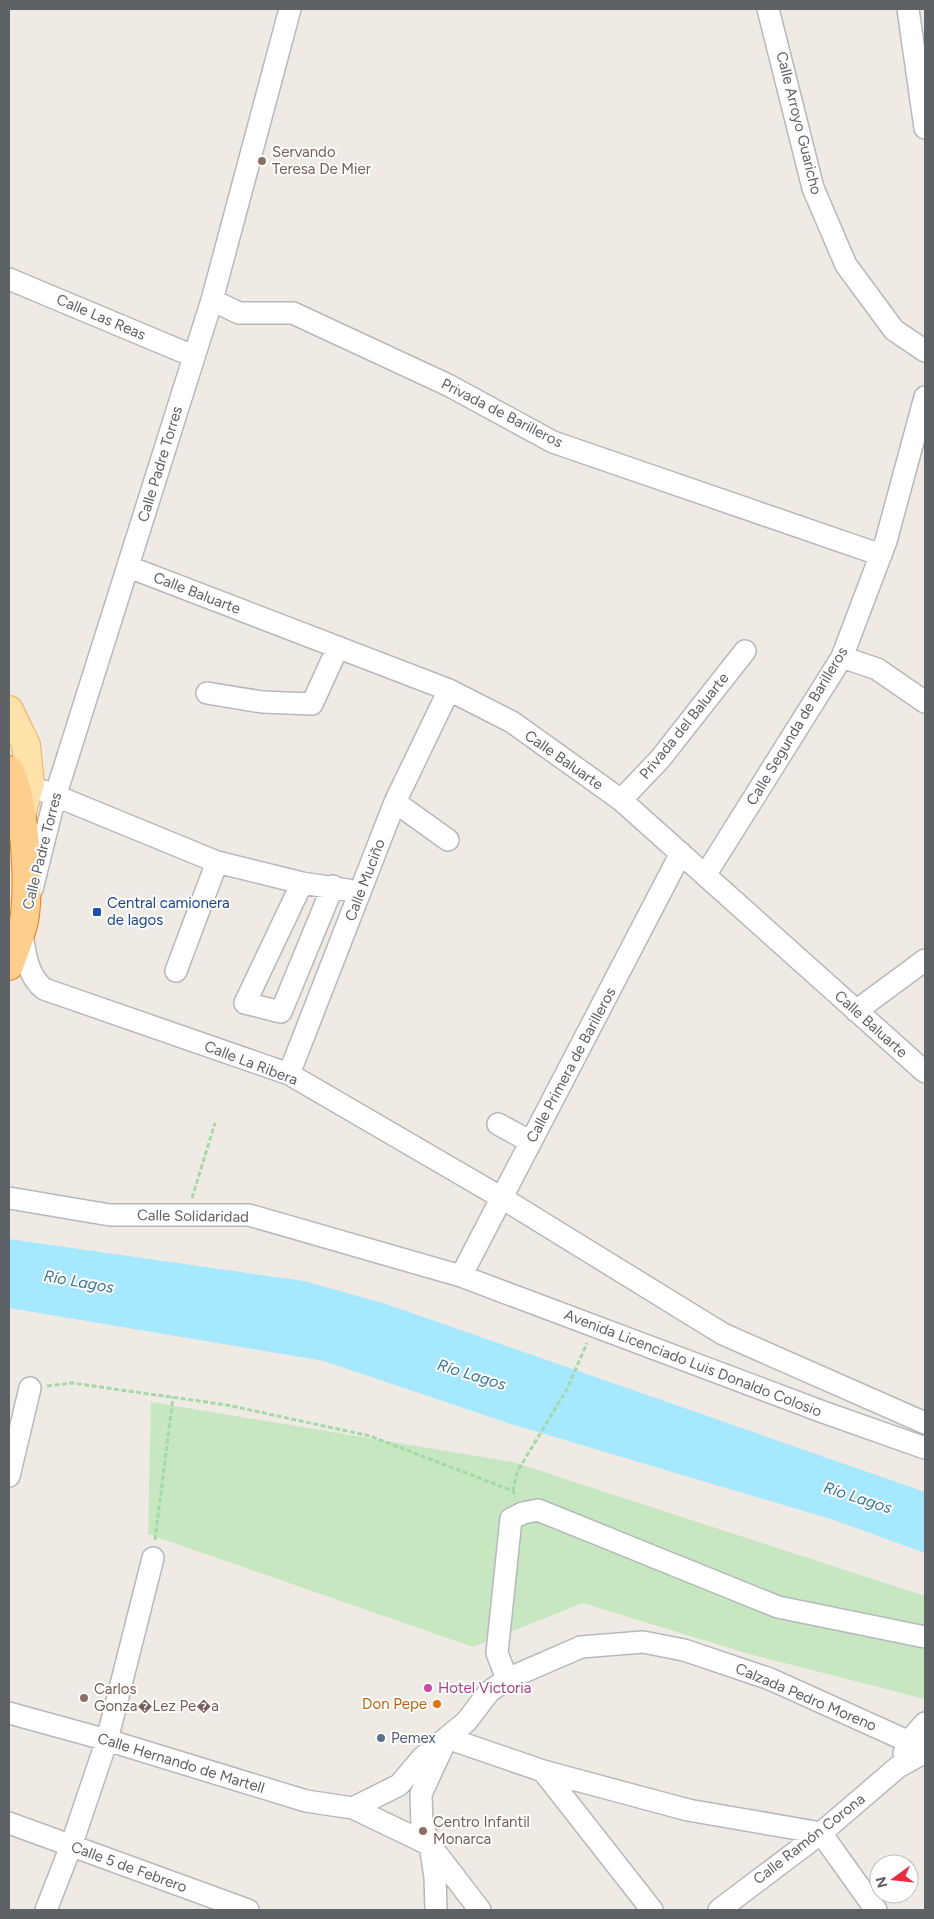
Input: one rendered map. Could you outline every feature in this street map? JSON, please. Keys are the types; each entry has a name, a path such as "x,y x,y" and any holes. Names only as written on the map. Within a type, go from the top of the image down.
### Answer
{"highway":[{"path":"9,966 23,922 26,872 15,815 15,777"}],"main road":[{"path":"9,710 26,745 15,777"}],"street":[{"name":"Calle Padre Torres","path":"23,922 54,797 129,567 193,356 212,300 290,9"},
{"name":"Calle Arroyo Guaricho","path":"768,9 813,188 846,265 894,330 925,351"},
{"path":"908,9 925,128"},
{"path":"919,9 925,13"},
{"name":"Calle Las Reas","path":"9,279 193,356"},
{"name":"Privada de Barilleros","path":"212,300 223,307 245,314 293,313 448,385 553,442 881,554"},
{"name":"Calle Segunda de Barilleros","path":"706,874 842,657 881,554 925,397"},
{"name":"Calle Baluarte","path":"129,567 449,690 512,722 621,800 706,874 925,1072"},
{"path":"207,693 262,702 312,704 338,647"},
{"name":"Privada del Baluarte","path":"621,800 660,759 745,651"},
{"path":"842,657 877,669 925,702"},
{"name":"Calle Muciño","path":"289,1074 395,802 449,690"},
{"path":"15,777 54,797 217,862 302,883 341,888 281,1012 246,1003 302,883"},
{"path":"395,802 448,840"},
{"name":"Calle Primera de Barilleros","path":"461,1276 681,853"},
{"path":"176,971 217,862"},
{"name":"Calle La Ribera","path":"23,922 28,965 34,981 44,989 289,1074 502,1198"},
{"path":"856,1011 925,960"},
{"path":"498,1124 531,1142"},
{"name":"Calle Solidaridad","path":"9,1198 110,1215 249,1215 461,1276"},
{"path":"502,1198 723,1334 925,1423"},
{"name":"Avenida Licenciado Luis Donaldo Colosio","path":"461,1276 925,1448"},
{"path":"9,1476 30,1388"},
{"path":"507,1679 497,1653 510,1519 523,1513 538,1510 778,1607 925,1637"},
{"path":"46,1910 71,1846 107,1740 153,1558"},
{"name":"Calzada Pedro Moreno","path":"353,1808 399,1784 422,1758 466,1722 489,1692 507,1679 581,1647 643,1642 684,1650 770,1679 920,1748"},
{"name":"Calle Hernando de Martell","path":"9,1713 107,1740 306,1801 353,1808 430,1845"},
{"name":"Calle Ramón Corona","path":"719,1910 821,1833 920,1748 925,1723"},
{"path":"436,1910 435,1877 430,1845 422,1825 421,1794 447,1738 543,1771 688,1810 821,1833 876,1910"},
{"path":"543,1771 652,1910"},
{"name":"Calle 5 de Febrero","path":"9,1823 248,1910"},
{"path":"430,1845 480,1910"}],"path":[{"path":"187,1215 215,1124"},
{"path":"523,1513 513,1491 517,1472 567,1389 594,1326"},
{"path":"30,1388 72,1383 227,1405 370,1436 513,1491"},
{"path":"153,1558 165,1478 173,1397"}],"green space":[{"path":"151,1402 513,1462 925,1596 925,1699 749,1654 583,1603 473,1647 148,1534"}],"water":[{"name":"Río Lagos","path":"9,1239 304,1281 386,1304 925,1492 925,1553 834,1520 511,1424 324,1361 9,1308"}],"place":[{"name":"Servando Teresa De Mier","path":"262,161"},
{"name":"Central camionera de lagos","path":"97,912"},
{"name":"Hotel Victoria","path":"428,1688"},
{"name":"Carlos Gonza�Lez Pe�a","path":"84,1698"},
{"name":"Don Pepe","path":"437,1704"},
{"name":"Pemex","path":"381,1738"},
{"name":"Centro Infantil Monarca","path":"423,1831"}]}
